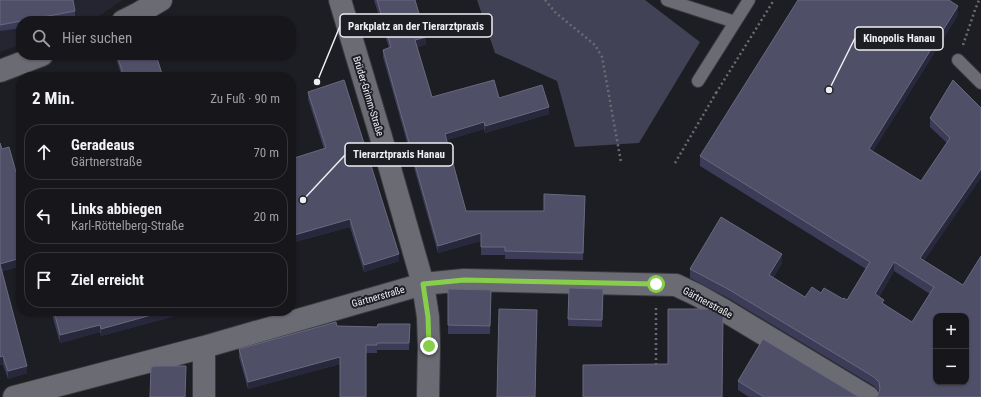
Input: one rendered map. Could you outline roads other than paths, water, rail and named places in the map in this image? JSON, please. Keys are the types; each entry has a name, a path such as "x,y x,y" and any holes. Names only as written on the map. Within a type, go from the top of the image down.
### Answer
{"street":[{"path":"133,16 161,0"},
{"name":"Brüder-Grimm-Straße","path":"340,0 423,284 428,317 429,339 428,397"},
{"path":"0,70 28,60"},
{"name":"Gärtnerstraße","path":"14,397 204,347 423,284 464,280 676,285 722,309 868,397"},
{"path":"204,347 204,397"}],"lane":[{"path":"667,0 735,22"},
{"path":"698,82 749,0"},
{"path":"958,60 981,83"}],"place":[{"name":"Parkplatz an der Tierarztpraxis","path":"317,82"},
{"name":"Kinopolis Hanau","path":"829,90"},
{"name":"Tierarztpraxis Hanau","path":"303,200"}]}
